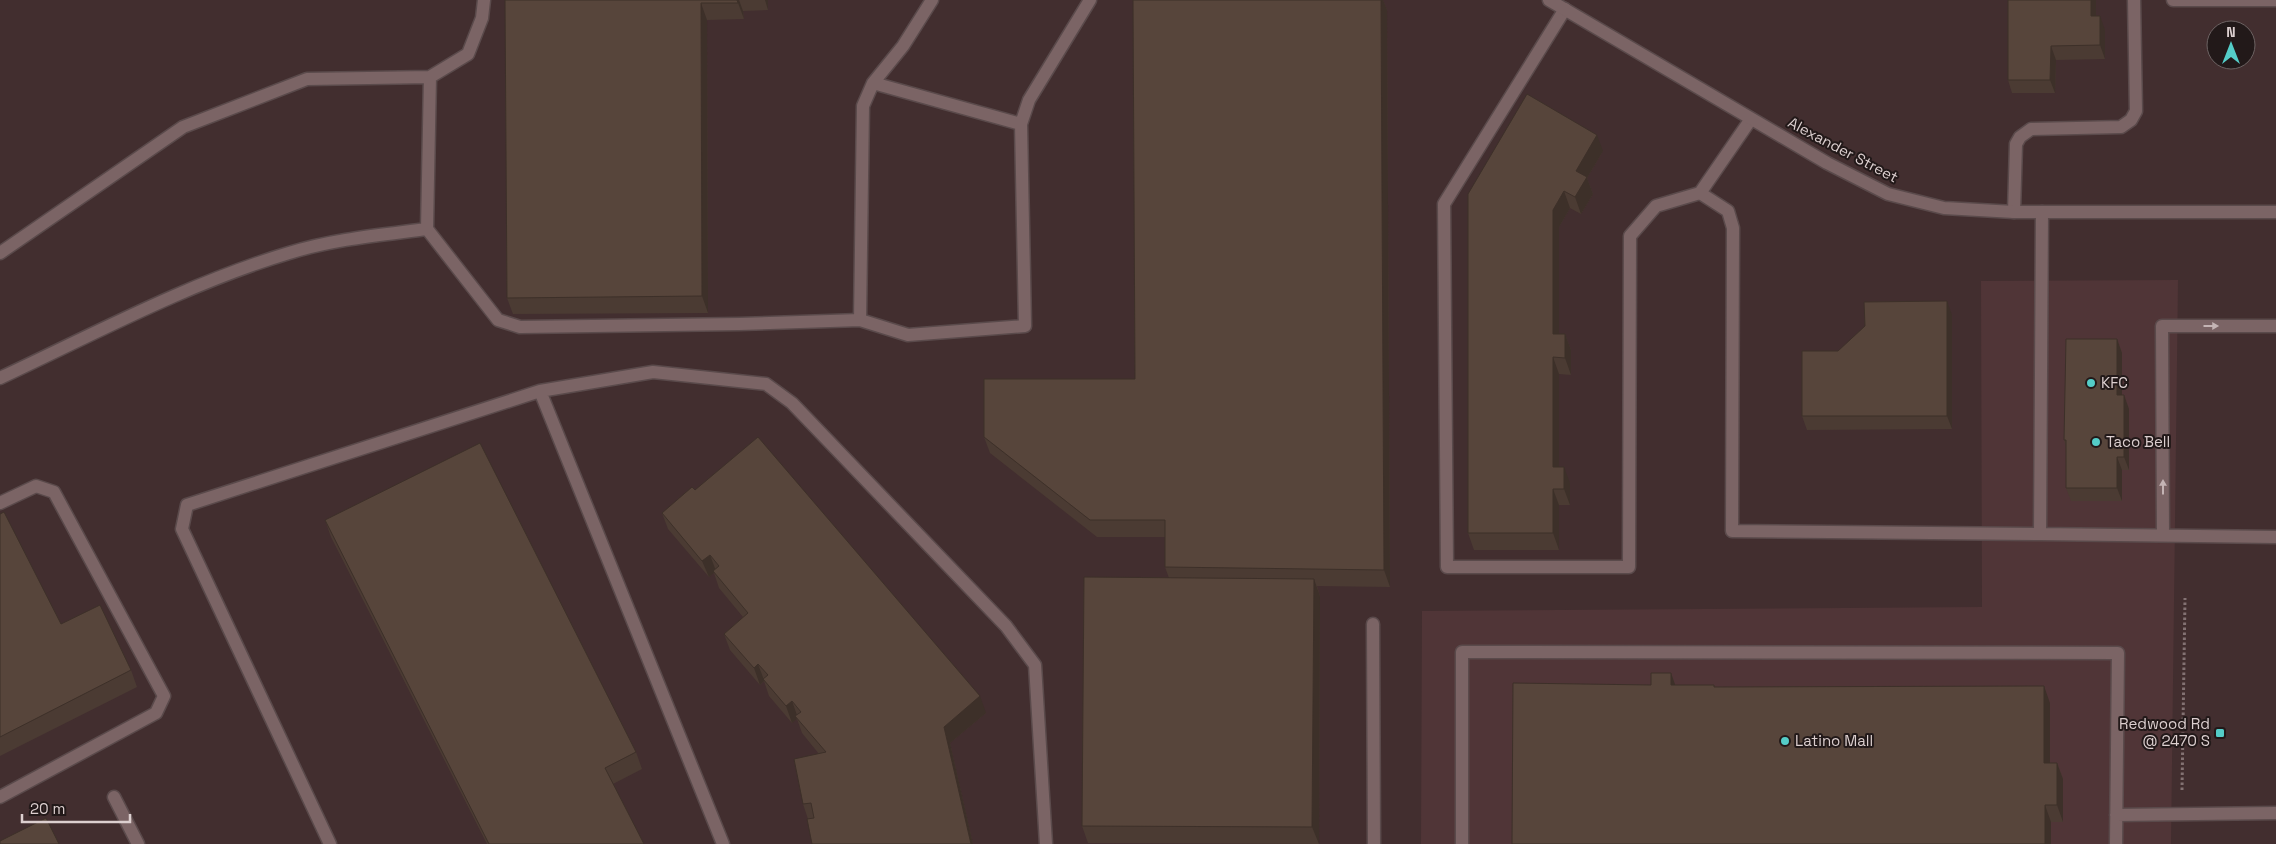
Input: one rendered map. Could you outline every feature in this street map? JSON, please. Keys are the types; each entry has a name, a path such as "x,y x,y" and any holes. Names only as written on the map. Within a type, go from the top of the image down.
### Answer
{"street":[{"path":"0,253 183,127 307,79 430,77 468,54 482,18 484,0"},
{"path":"860,320 861,132 863,106 873,83 903,46 932,0"},
{"path":"430,77 427,229 498,320 520,327 739,324 860,320 908,335 1025,326 1021,124 1029,100 1090,0"},
{"name":"Alexander Street","path":"1549,0 1827,163 1888,194 1944,208 2014,212 2276,212"},
{"path":"2014,212 2016,144 2020,137 2031,128 2120,127 2132,120 2136,110 2134,0"},
{"path":"2173,0 2276,0"},
{"path":"1565,9 1444,204 1447,566 1629,566 1630,236 1656,206 1700,193 1751,119"},
{"path":"873,83 1021,124"},
{"path":"1700,193 1728,211 1732,228 1732,531 2276,537"},
{"path":"2040,534 2042,212"},
{"path":"0,378 196,287 289,252 348,239 427,229"},
{"path":"2163,535 2162,326 2276,326"},
{"path":"330,844 182,529 187,505 540,391 653,372 766,384 792,403 1006,626 1036,665 1046,844"},
{"path":"540,391 723,844"},
{"path":"0,503 36,486 54,492 164,696 156,713 0,797"},
{"path":"1373,624 1374,844"},
{"path":"1462,844 1462,652 2118,653 2116,844"},
{"path":"114,797 138,844"},
{"path":"2116,815 2276,813"}],"path":[{"path":"2182,814 2185,598"}],"shaded area":[{"path":"2178,280 2171,844 1421,844 1422,611 1982,607 1981,281"}],"building":[{"path":"505,0 737,0 738,3 701,3 702,296 507,298"},
{"path":"1133,0 1381,0 1384,570 1165,567 1165,520 1090,520 984,437 984,379 1135,379"},
{"path":"2008,0 2091,0 2091,16 2100,16 2100,45 2051,46 2050,80 2008,80"},
{"path":"1527,94 1597,135 1576,171 1587,177 1575,197 1564,191 1553,210 1553,334 1565,334 1565,358 1553,357 1553,467 1564,467 1564,489 1553,489 1553,533 1468,533 1468,194"},
{"path":"1947,301 1947,416 1802,416 1802,351 1838,351 1865,326 1864,302"},
{"path":"2066,339 2117,339 2117,395 2124,395 2124,457 2117,457 2117,488 2066,488 2066,440 2064,440"},
{"path":"758,437 980,696 944,727 971,844 812,844 807,819 814,818 811,803 803,804 794,759 826,752 795,716 801,712 792,701 786,706 763,679 768,675 758,664 754,668 724,634 748,613 713,571 719,566 710,555 702,561 662,513 692,487 695,490"},
{"path":"480,443 636,752 605,768 644,844 489,844 325,520"},
{"path":"4,512 61,624 100,605 131,670 0,737 0,514"},
{"path":"1084,577 1314,579 1312,827 1082,826"},
{"name":"Latino Mall","path":"1651,673 1671,673 1671,685 1714,685 1714,687 2044,686 2044,763 2057,763 2057,805 2045,805 2045,844 1512,844 1513,683 1651,685"},
{"path":"46,818 59,844 0,844 0,841"}],"place":[{"name":"KFC","path":"2091,383"},
{"name":"Taco Bell","path":"2096,442"},
{"name":"Redwood Rd @ 2470 S","path":"2220,733"},
{"name":"Latino Mall","path":"1785,741"}]}
